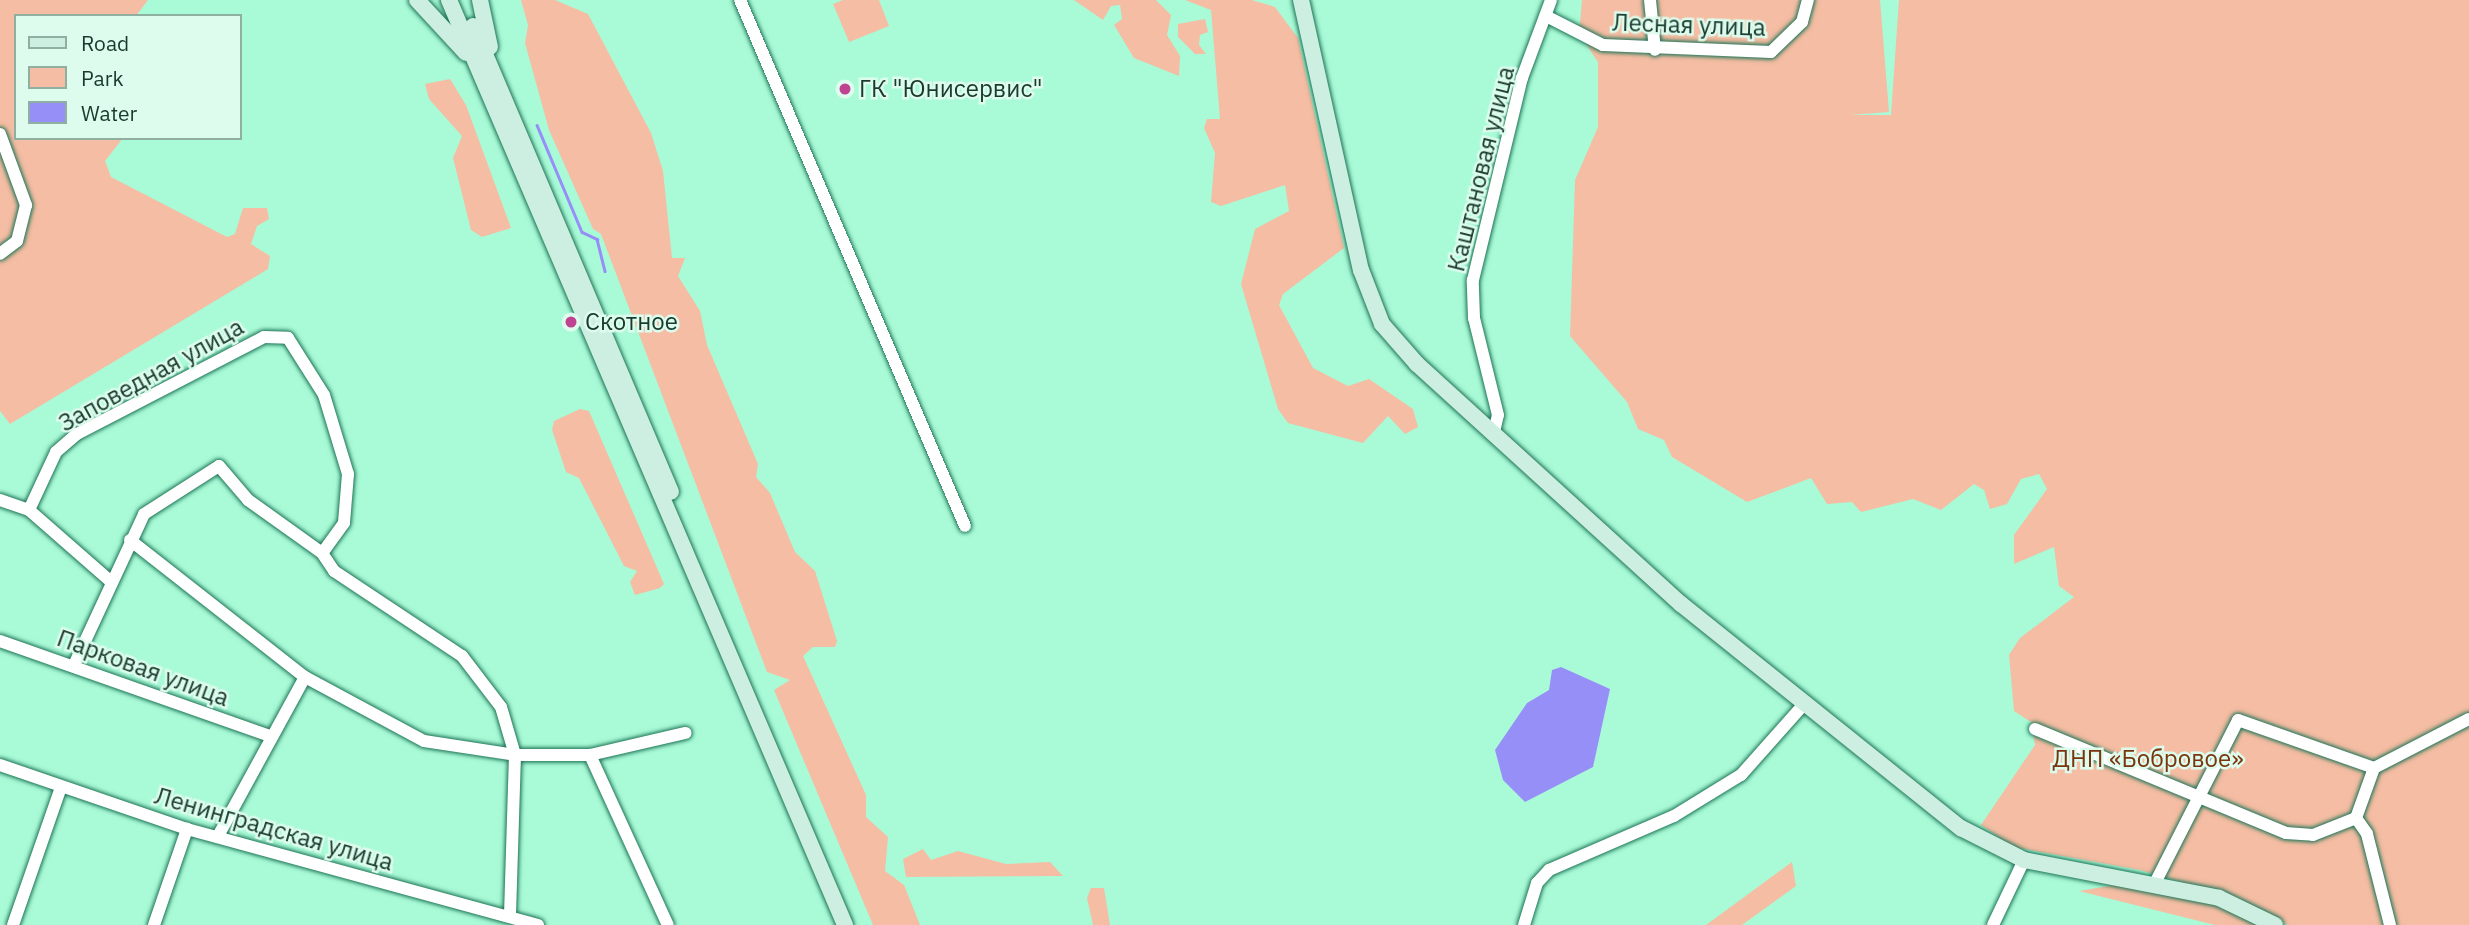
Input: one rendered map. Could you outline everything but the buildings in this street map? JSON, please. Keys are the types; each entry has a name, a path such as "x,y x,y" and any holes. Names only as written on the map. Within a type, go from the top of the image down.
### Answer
{"main road":[{"path":"417,0 491,77"},
{"path":"449,0 491,77"},
{"path":"461,0 845,925"},
{"path":"480,0 491,77"},
{"path":"1301,0 1330,150 1361,270 1382,324 1494,432 1681,604 1961,828 2024,860 2220,898 2275,925"}],"street":[{"path":"740,0 965,526"},
{"name":"Каштановая улица","path":"1494,432 1499,415 1474,318 1473,280 1522,78 1550,0"},
{"path":"1650,0 1655,50"},
{"name":"Лесная улица","path":"1546,16 1603,45 1655,50 1771,52 1802,22 1808,0"},
{"path":"0,134 26,205 17,241 0,254"},
{"name":"Заповедная улица","path":"29,510 56,452 77,434 264,337 288,338 324,396 348,474 344,523 322,553"},
{"path":"74,665 108,580 153,504 219,466 248,500 322,553 334,571 463,656 501,707 515,755 510,917"},
{"path":"0,500 29,510 108,580"},
{"path":"130,540 305,677 424,741 515,755 590,755 685,733"},
{"name":"Парковая улица","path":"0,641 272,737"},
{"path":"218,836 305,677"},
{"path":"1524,925 1537,883 1549,870 1674,816 1741,775 1805,703"},
{"path":"2035,729 2286,833 2313,835 2356,818 2375,768 2469,719"},
{"path":"2154,885 2238,720 2375,768"},
{"path":"590,755 668,925"},
{"name":"Ленинградская улица","path":"0,765 187,829 538,925"},
{"path":"13,925 61,787"},
{"path":"2356,818 2367,834 2390,925"},
{"path":"154,925 187,829"},
{"path":"1993,925 2024,860"}],"green space":[{"path":"0,0 148,0 138,14 14,14 14,140 121,140 105,161 111,177 227,237 235,234 243,208 267,208 269,219 257,226 251,244 270,256 268,269 10,424 0,411"},
{"path":"521,0 555,0 588,14 651,133 663,171 672,258 685,258 678,276 700,311 707,345 758,464 756,477 770,493 795,552 815,571 837,641 835,647 813,647 803,656 866,795 866,817 888,837 885,871 904,885 920,925 873,925 774,690 790,680 767,672 601,234 593,229 549,130 525,43 528,25"},
{"path":"843,0 879,0 889,26 849,42 833,4"},
{"path":"1074,0 1156,0 1171,15 1167,35 1180,56 1179,76 1134,58 1114,25 1122,19 1120,5 1111,6 1103,20"},
{"path":"1185,0 1252,0 1275,7 1298,38 1344,248 1283,294 1279,305 1313,368 1348,386 1369,379 1413,409 1418,427 1405,434 1388,416 1363,443 1288,423 1278,409 1241,284 1255,229 1289,211 1285,185 1221,206 1211,202 1215,153 1204,128 1207,119 1220,119 1211,10"},
{"name":"ДНП «Бобровое»","path":"1582,0 1880,0 1889,112 1850,115 1891,115 1899,0 2469,0 2469,925 2288,925 2222,894 2140,870 2013,847 1981,825 2035,745 2031,722 2014,711 2009,655 2020,638 2074,597 2059,586 2054,547 2014,564 2014,535 2047,489 2039,474 2021,479 2007,504 1990,509 1984,490 1974,484 1941,510 1913,499 1861,512 1852,502 1827,504 1811,478 1747,502 1672,457 1664,440 1638,429 1627,402 1570,336 1575,180 1598,127 1598,62 1579,34"},
{"path":"1205,19 1208,32 1200,35 1199,45 1206,54 1195,54 1178,37 1178,24"},
{"path":"450,79 466,105 511,228 482,237 471,230 453,158 462,136 429,99 425,84"},
{"path":"580,409 589,411 664,584 660,588 635,595 630,582 637,571 624,566 579,478 566,472 552,430 554,421"},
{"path":"923,849 931,860 958,851 1006,864 1050,862 1063,876 906,877 903,859"},
{"path":"1792,862 1796,886 1742,925 1706,925"},
{"path":"2121,884 2219,904 2258,925 2215,925 2079,891"},
{"path":"1091,888 1104,888 1110,925 1093,925 1087,898"}],"water":[{"path":"1561,667 1610,689 1593,767 1525,802 1503,780 1495,750 1527,703 1549,690 1552,670"}],"waterway":[{"path":"537,125 582,232 597,239 605,271"}],"place":[{"name":"ГК \"Юнисервис\"","path":"845,89"},
{"name":"Скотное","path":"571,322"}]}
